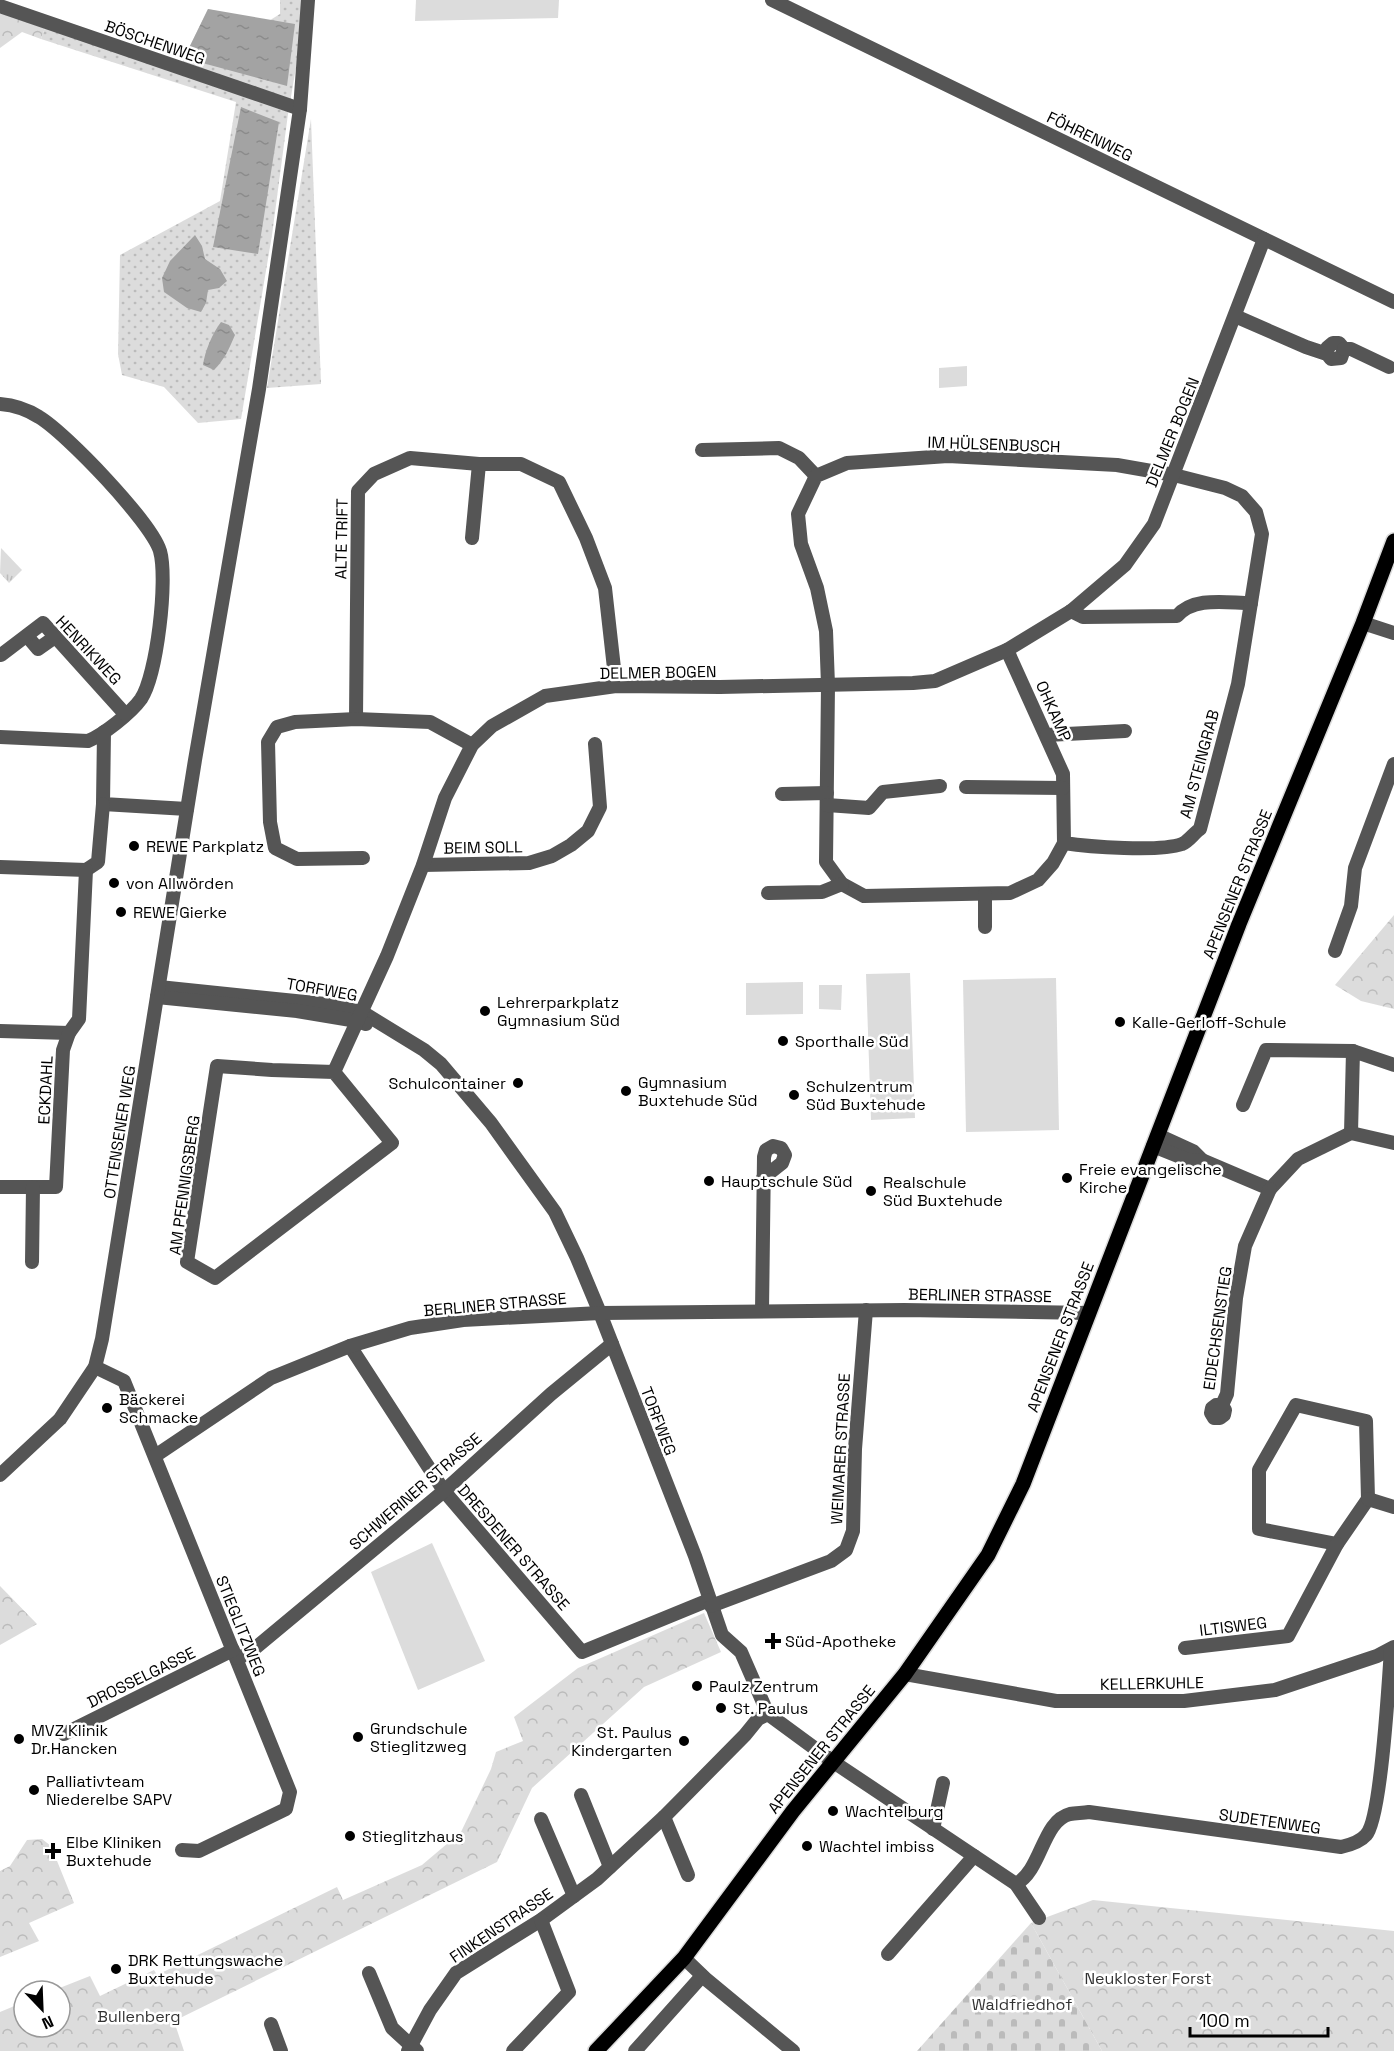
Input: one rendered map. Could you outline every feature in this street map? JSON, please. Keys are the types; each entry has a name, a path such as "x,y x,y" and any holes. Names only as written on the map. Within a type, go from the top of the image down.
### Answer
{"main road":[{"name":"APENSENER STRASSE","path":"596,2051 684,1958 832,1761 905,1674 988,1555 1023,1484 1239,924 1363,623 1394,541"}],"street":[{"path":"27,0 27,15"},
{"name":"OTTENSENER WEG","path":"0,1474 60,1419 95,1367 104,1329 187,808 258,389 300,109 308,0"},
{"name":"FÖHRENWEG","path":"772,0 1394,302"},
{"name":"BÖSCHENWEG","path":"0,6 300,109"},
{"name":"DELMER BOGEN","path":"360,1017 423,865 445,798 472,745 492,726 545,696 616,686 828,686 935,681 1007,650 1071,611 1125,565 1154,524 1264,239"},
{"path":"1235,316 1327,354 1331,359 1338,360 1343,355 1344,349 1352,349 1389,368"},
{"path":"0,404 37,416 61,434 128,504 153,537 160,552 163,586 149,680 140,699 125,714 104,732 88,741 0,737"},
{"path":"702,450 779,448 799,458 816,476 798,514 801,544 817,588 826,632 828,686 826,862 842,884 864,896 1010,893 1038,880 1053,863 1064,843"},
{"name":"IM HÜLSENBUSCH","path":"816,476 847,463 948,456 1117,465 1174,475"},
{"name":"ALTE TRIFT","path":"356,719 358,491 374,474 410,458 479,464 521,464 560,482 586,538 605,588 616,686"},
{"path":"472,538 479,464"},
{"name":"AM STEINGRAB","path":"1064,843 1087,846 1157,847 1183,844 1200,829 1238,684 1262,534 1256,512 1242,496 1225,488 1174,475"},
{"path":"1071,611 1083,617 1177,616 1184,609 1199,603 1251,603"},
{"name":"HENRIKWEG","path":"0,654 43,623 125,714"},
{"path":"1363,623 1394,633"},
{"name":"OHKAMP","path":"1007,650 1063,774 1064,843"},
{"path":"363,858 297,859 275,848 270,822 268,742 277,727 295,722 356,719 430,722 472,745"},
{"path":"1047,735 1125,731"},
{"path":"104,732 103,804 187,808"},
{"name":"BEIM SOLL","path":"423,865 529,863 552,856 571,845 588,831 600,807 595,744"},
{"path":"1335,951 1351,906 1355,868 1394,764"},
{"path":"782,794 827,799 870,808 883,792 940,786"},
{"path":"966,787 1063,788"},
{"name":"ECKDAHL","path":"0,1187 56,1187 63,1050 69,1033 79,1019 86,870 98,862 103,804"},
{"path":"0,867 86,870"},
{"path":"768,892 822,892 842,884"},
{"path":"985,894 985,927"},
{"name":"TORFWEG","path":"158,992 360,1017 418,1053 456,1083 490,1123 555,1212 577,1258 694,1556 722,1635 741,1652 768,1714"},
{"path":"334,1072 360,1017"},
{"path":"0,1031 69,1033"},
{"path":"1243,1105 1266,1050 1353,1051 1394,1065"},
{"path":"1353,1051 1351,1133 1394,1143"},
{"name":"AM PFENNIGSBERG","path":"217,1066 334,1072 392,1143 215,1278 187,1262 217,1066"},
{"name":"EIDECHSENSTIEG","path":"1221,1406 1227,1394 1236,1298 1245,1246 1270,1189 1298,1159 1351,1133"},
{"path":"1156,1140 1188,1160 1204,1161 1270,1189"},
{"path":"762,1311 763,1178"},
{"path":"32,1262 33,1187"},
{"name":"BERLINER STRASSE","path":"156,1455 271,1378 350,1346 410,1328 463,1320 600,1313 866,1310 1089,1313"},
{"name":"WEIMARER STRASSE","path":"710,1603 831,1561 848,1547 853,1531 855,1449 866,1310"},
{"name":"SCHWERINER STRASSE","path":"235,1654 248,1654 444,1491 548,1397 612,1344"},
{"name":"DRESDENER STRASSE","path":"350,1346 444,1491 582,1652 710,1603"},
{"name":"STIEGLITZWEG","path":"95,1367 124,1381 156,1455 290,1792 286,1809 199,1851 182,1850"},
{"path":"1296,1406 1366,1421 1368,1499 1337,1544 1259,1529 1259,1470 1296,1406"},
{"path":"1368,1499 1394,1507"},
{"name":"ILTISWEG","path":"1185,1648 1288,1636 1337,1544"},
{"name":"KELLERKUHLE","path":"905,1674 1056,1701 1184,1701 1275,1690 1377,1656 1393,1648"},
{"name":"SUDETENWEG","path":"1016,1884 1025,1880 1056,1823 1068,1814 1089,1812 1341,1847 1354,1844 1367,1834 1376,1807 1393,1648"},
{"name":"DROSSELGASSE","path":"64,1734 235,1654"},
{"path":"768,1714 832,1761 1016,1884 1039,1918"},
{"name":"FINKENSTRASSE","path":"369,1973 392,2028 413,2049 430,2010 456,1973 541,1920 610,1867 664,1817 758,1719 768,1714"},
{"path":"933,1829 943,1783"},
{"path":"581,1795 610,1867"},
{"path":"664,1817 688,1875"},
{"name":"FINKENSTRASSE","path":"541,1819 574,1896"},
{"path":"888,1954 974,1856"},
{"path":"513,2051 569,1992 541,1920"},
{"path":"684,1958 702,1976 793,2051"},
{"path":"635,2051 702,1976"},
{"path":"271,2024 281,2051"}],"green space":[{"path":"280,0 304,0 303,27 288,114 272,235 241,419 198,423 164,387 122,375 118,354 120,255 220,201 236,102 41,39 47,22 180,67 208,9 267,22 280,14"},
{"path":"416,0 559,0 558,18 415,21"},
{"path":"0,6 47,22 41,39 22,32 0,48"},
{"path":"311,119 321,384 267,388"},
{"path":"967,366 967,386 939,388 939,368"},
{"path":"1,548 22,570 9,583 0,573"},
{"path":"1394,915 1394,1009 1361,1001 1335,985"},
{"path":"910,973 915,1118 871,1120 866,974"},
{"path":"1056,978 1059,1130 966,1132 963,980"},
{"path":"803,982 803,1014 746,1015 746,983"},
{"path":"819,985 842,985 841,1010 819,1009"},
{"path":"432,1543 485,1661 418,1690 371,1572"},
{"path":"0,1586 37,1624 0,1645"},
{"name":"Bullenberg","path":"704,1613 721,1652 644,1687 532,1788 497,1862 174,2021 184,2051 0,2051 0,2012 12,2007 12,2039 72,2039 72,1983 90,1976 100,1996 154,1970 157,1975 337,1887 343,1900 422,1865 461,1832 491,1769 496,1752 523,1741 514,1717 578,1668"},
{"path":"42,1839 51,1846 74,1903 29,1923 39,1941 0,1957 0,1871 10,1866 27,1840"},
{"name":"Neukloster Forst","path":"1093,1900 1394,1931 1394,2051 1102,2051 1031,1923"},
{"name":"Waldfriedhof","path":"1031,1923 1102,2051 917,2051"}],"water":[{"path":"208,9 295,24 287,86 184,58"},
{"path":"241,107 279,122 258,254 213,247"},
{"path":"195,235 202,246 205,259 220,269 227,281 219,288 208,290 206,303 201,312 187,308 164,292 162,278 170,261"},
{"path":"221,322 229,325 235,335 224,358 214,370 203,365 209,343"}],"place":[{"name":"REWE Parkplatz","path":"134,846"},
{"name":"von Allwörden","path":"114,883"},
{"name":"REWE Gierke","path":"121,912"},
{"name":"Lehrerparkplatz Gymnasium Süd","path":"485,1011"},
{"name":"Kalle-Gerloff-Schule","path":"1120,1022"},
{"name":"Sporthalle Süd","path":"783,1041"},
{"name":"Schulcontainer","path":"518,1083"},
{"name":"Gymnasium Buxtehude Süd","path":"626,1091"},
{"name":"Schulzentrum Süd Buxtehude","path":"794,1095"},
{"name":"Freie evangelische Kirche","path":"1067,1178"},
{"name":"Hauptschule Süd","path":"709,1181"},
{"name":"Realschule Süd Buxtehude","path":"871,1191"},
{"name":"Bäckerei Schmacke","path":"107,1408"},
{"name":"Süd-Apotheke","path":"773,1641"},
{"name":"Paulz Zentrum","path":"697,1686"},
{"name":"St. Paulus","path":"721,1708"},
{"name":"Grundschule Stieglitzweg","path":"358,1737"},
{"name":"MVZ Klinik Dr.Hancken","path":"19,1739"},
{"name":"St. Paulus Kindergarten","path":"684,1741"},
{"name":"Palliativteam Niederelbe SAPV","path":"34,1790"},
{"name":"Wachtelburg","path":"833,1811"},
{"name":"Stieglitzhaus","path":"350,1836"},
{"name":"Wachtel imbiss","path":"807,1846"},
{"name":"Elbe Kliniken Buxtehude","path":"53,1851"},
{"name":"DRK Rettungswache Buxtehude","path":"116,1969"}]}
